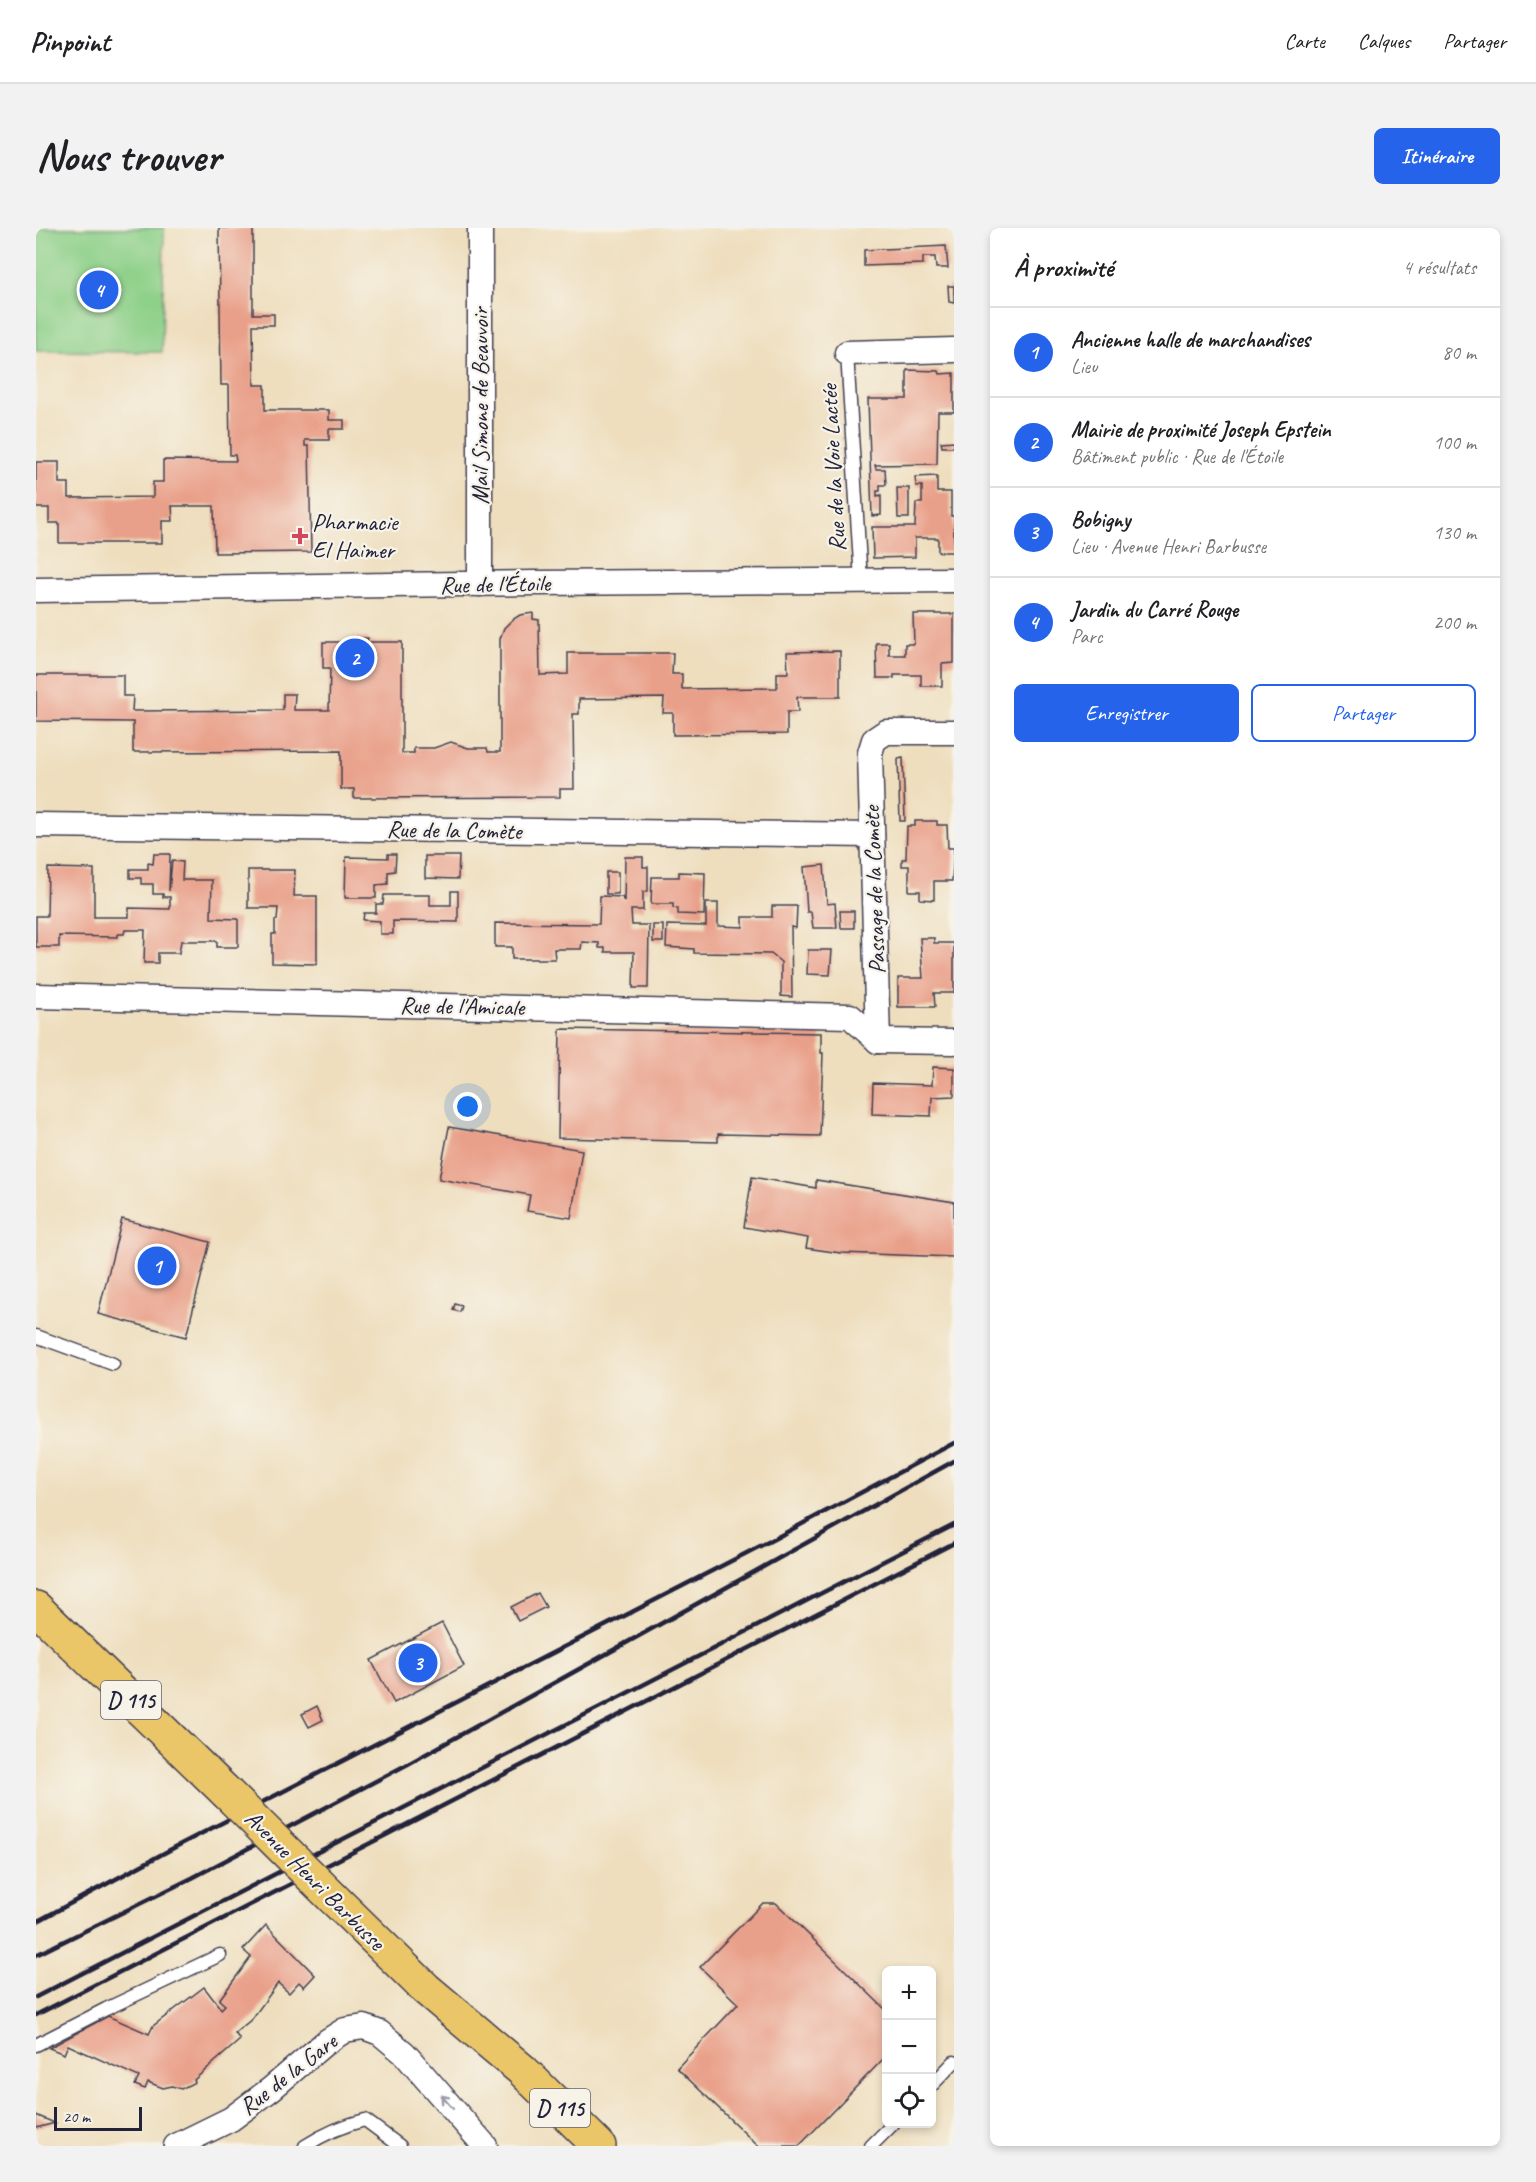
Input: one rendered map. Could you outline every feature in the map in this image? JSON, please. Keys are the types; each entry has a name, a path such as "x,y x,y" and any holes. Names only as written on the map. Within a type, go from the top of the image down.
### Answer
{"main road":[{"name":"Avenue Henri Barbusse","path":"36,1608 426,1989 522,2070 599,2146"}],"street":[{"name":"Mail Simone de Beauvoir","path":"480,228 480,584"},
{"path":"847,353 954,350"},
{"name":"Rue de l'Étoile","path":"36,590 954,580"},
{"name":"Passage de la Comète","path":"878,1041 870,753 874,740 886,732 954,732"},
{"name":"Rue de la Comète","path":"36,825 872,835"},
{"name":"Rue de l'Amicale","path":"36,996 850,1016 878,1041"},
{"path":"878,1041 954,1042"},
{"name":"Rue de la Gare","path":"176,2146 231,2119 312,2054 345,2030 356,2027 371,2028 404,2053 485,2146"}],"lane":[{"name":"Rue de la Voie Lactée","path":"847,353 861,581"},
{"path":"36,1336 113,1364"},
{"path":"36,2045 220,1955"},
{"path":"936,2081 954,2062"},
{"path":"305,2146 350,2124 365,2120 400,2146"},
{"path":"871,2146 890,2128"}],"green space":[{"path":"36,228 164,228 162,352 36,351"}],"building":[{"path":"219,228 253,228 253,314 274,314 274,325 253,325 254,385 265,385 265,410 329,410 329,420 344,420 344,429 329,429 329,440 305,440 305,446 309,446 311,552 215,553 214,506 172,506 173,521 162,521 162,543 59,543 59,523 49,523 49,508 36,508 36,462 59,462 59,483 69,483 69,498 153,497 153,482 163,482 163,460 236,461 235,455 230,455 229,385 221,385"},
{"path":"946,246 948,268 936,268 935,257 923,257 923,264 864,266 864,250"},
{"path":"948,286 954,286 954,303 949,302"},
{"path":"907,370 939,371 940,374 954,373 954,412 938,412 937,464 875,465 876,469 885,469 886,485 880,485 880,491 877,491 877,496 881,495 881,515 872,516 868,399 907,399"},
{"path":"954,441 954,447 942,447 941,442"},
{"path":"937,476 937,492 951,492 954,552 938,552 938,538 915,538 915,557 873,558 872,527 915,527 916,503 922,503 922,486 916,486 915,477"},
{"path":"897,488 909,488 909,518 898,518"},
{"path":"533,613 533,619 539,620 540,675 568,674 568,653 673,653 672,674 682,674 682,689 777,688 777,673 788,673 787,652 840,651 840,697 797,697 798,712 787,712 787,734 673,735 673,713 663,713 664,698 579,699 579,714 573,714 574,789 560,789 560,797 354,798 354,789 341,789 341,751 133,752 133,722 36,721 36,675 123,675 123,696 133,696 132,711 283,710 283,694 295,694 294,710 329,710 330,668 323,668 323,642 353,642 353,638 368,638 367,642 402,642 402,753 414,753 414,748 434,748 451,742 468,748 487,748 488,752 500,752 500,639 504,628 512,620 520,615"},
{"path":"913,614 954,614 954,663 942,664 942,686 921,686 921,675 894,675 894,678 877,678 876,643 889,643 889,655 905,655 905,644 914,644"},
{"path":"903,758 905,821 900,821 898,759"},
{"path":"915,821 937,821 937,825 947,825 948,848 954,848 952,881 934,881 934,900 920,899 920,891 909,891 909,866 902,866 902,859 906,859 907,826 915,826"},
{"path":"154,854 170,854 169,891 172,861 183,862 182,880 212,880 211,918 238,919 238,947 217,947 217,941 181,941 179,953 158,953 158,963 144,963 145,930 125,930 124,934 118,934 118,937 59,936 59,947 36,947 36,916 47,916 48,868 94,869 94,917 129,917 129,908 170,909 170,897 153,894 153,884 141,884 141,878 130,878 130,869 148,869 148,863 153,864"},
{"path":"388,854 396,854 395,871 388,872 388,884 376,885 376,898 345,898 346,857 388,858"},
{"path":"425,856 459,856 458,879 425,878"},
{"path":"625,857 643,857 643,867 648,867 648,891 643,892 643,910 631,910 632,925 649,925 648,988 633,988 634,952 605,952 605,948 599,948 599,943 582,942 581,949 554,949 555,959 512,959 512,947 495,947 495,923 599,924 600,896 622,897 624,902"},
{"path":"824,865 827,904 835,903 837,928 813,928 811,912 807,912 804,867"},
{"path":"248,870 295,870 294,896 317,896 317,964 272,963 272,934 275,934 278,908 248,908"},
{"path":"606,872 618,872 618,894 606,894"},
{"path":"679,872 705,873 704,915 678,914 678,909 673,908 673,904 651,904 652,877 679,877"},
{"path":"451,891 458,891 458,922 393,921 393,934 380,934 380,921 363,920 364,913 376,913 376,904 383,904 384,895 430,895 430,905 451,905"},
{"path":"706,903 718,903 718,926 743,927 743,917 772,917 772,906 797,906 796,928 791,927 792,997 781,996 781,962 771,954 694,953 694,949 666,947 667,925 706,926"},
{"path":"840,911 854,911 854,928 841,928"},
{"path":"653,925 663,925 663,942 653,942"},
{"path":"920,938 934,938 934,943 954,943 954,993 934,993 935,1007 898,1007 898,978 923,978"},
{"path":"808,950 832,950 830,975 807,974"},
{"path":"560,1029 821,1033 821,1053 823,1053 820,1136 718,1134 718,1142 558,1138"},
{"path":"933,1067 954,1068 954,1096 932,1097 931,1116 872,1114 873,1083 932,1085"},
{"path":"449,1127 582,1150 571,1218 527,1211 530,1195 439,1179"},
{"path":"752,1177 816,1188 816,1180 954,1202 954,1257 841,1253 806,1248 808,1238 744,1227"},
{"path":"122,1219 210,1242 186,1337 98,1314"},
{"path":"455,1304 462,1306 460,1312 453,1310"},
{"path":"538,1593 546,1607 518,1621 511,1607"},
{"path":"442,1623 464,1666 394,1703 371,1660"},
{"path":"317,1706 323,1720 309,1727 302,1714"},
{"path":"763,1903 776,1903 882,2006 882,2060 799,2146 758,2146 677,2068 738,2004 700,1967"},
{"path":"266,1925 315,1975 304,1987 299,1982 289,1993 278,1983 252,2019 235,2033 240,2040 194,2080 195,2082 181,2089 172,2086 163,2088 148,2082 145,2089 135,2085 139,2077 68,2045 64,2054 49,2048 108,2016 149,2034 153,2026 204,1987 221,2009 225,2005 219,2000 251,1957 243,1950"},
{"path":"36,2115 45,2119 55,2123 36,2128"}],"railway":[{"path":"36,1922 179,1845 772,1540 954,1443"},
{"path":"36,1955 192,1878 408,1764 954,1461"},
{"path":"36,1997 954,1525"},
{"path":"36,2015 954,1543"}],"place":[{"name":"Jardin du Carré Rouge","path":"99,290"},
{"name":"Pharmacie El Haimer","path":"300,536"},
{"name":"Mairie de proximité Joseph Epstein","path":"355,658"},
{"name":"Ancienne halle de marchandises","path":"157,1266"},
{"name":"Bobigny","path":"418,1663"}]}
